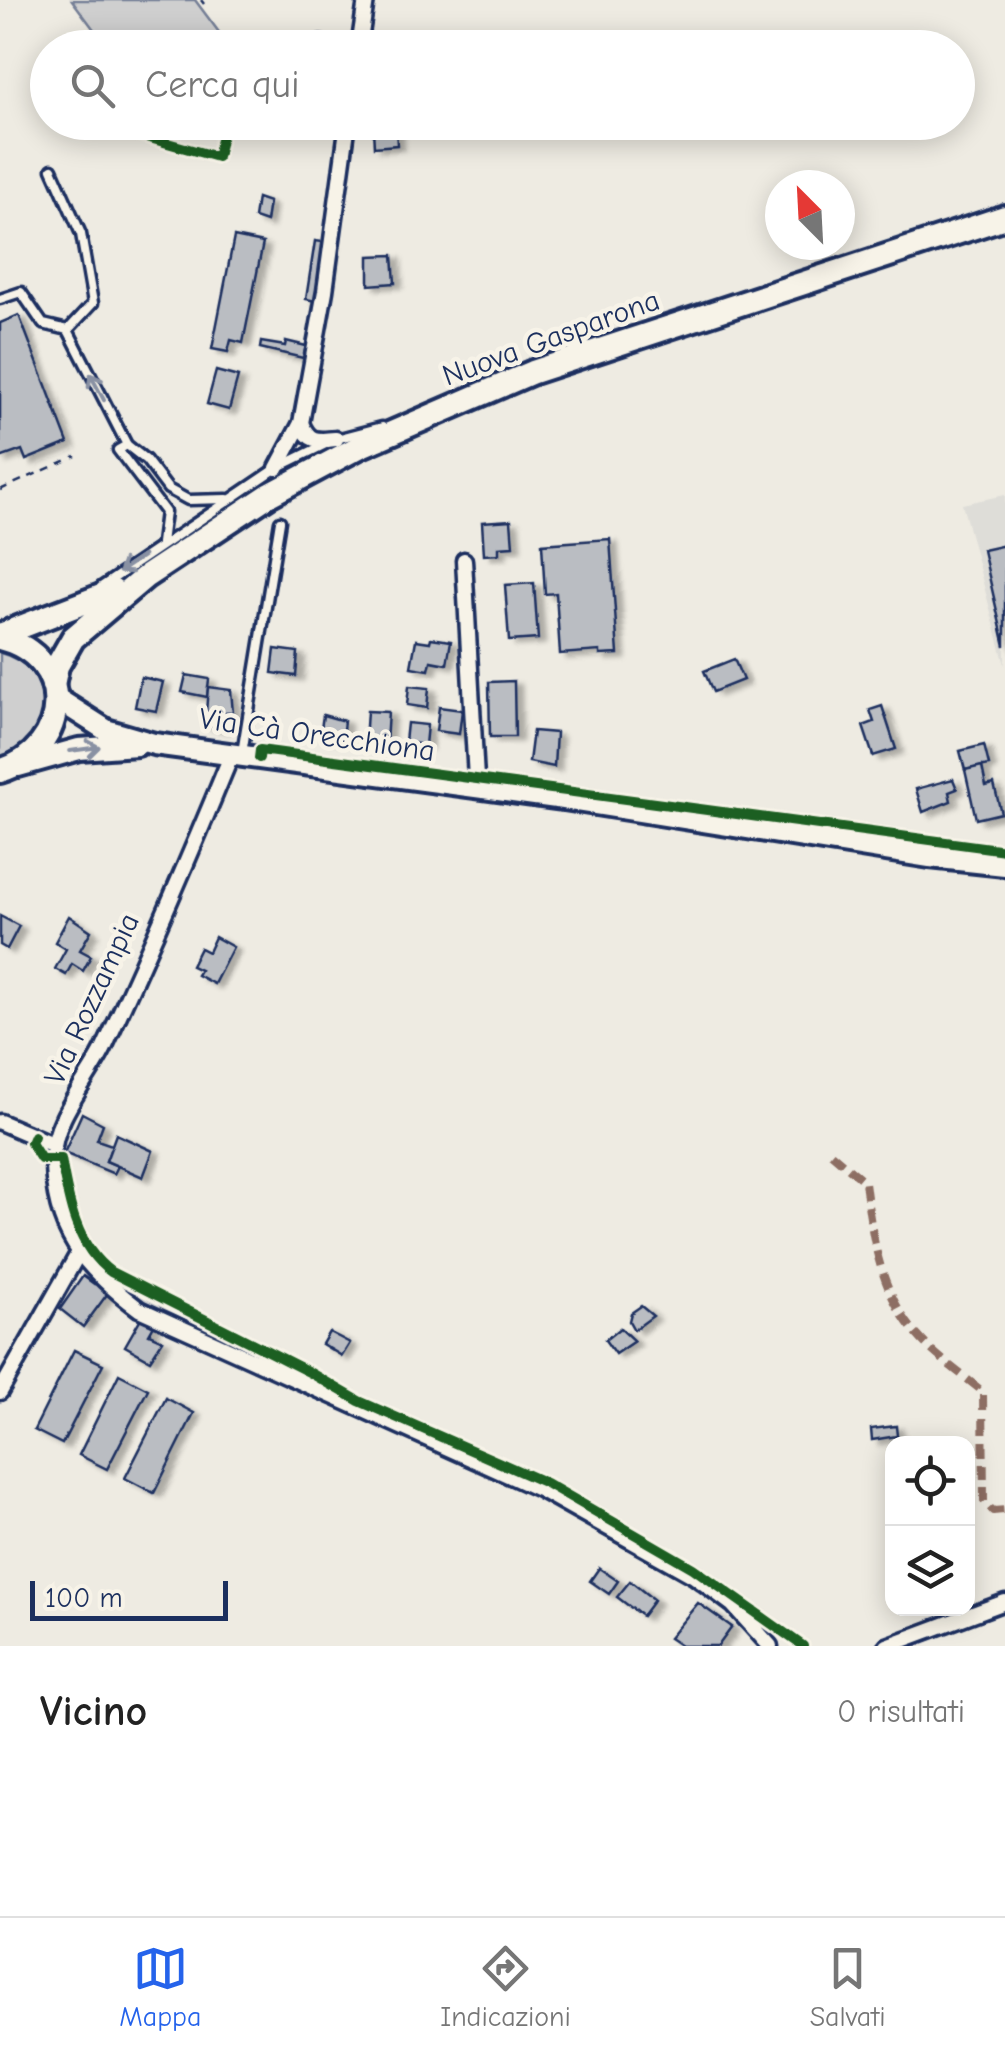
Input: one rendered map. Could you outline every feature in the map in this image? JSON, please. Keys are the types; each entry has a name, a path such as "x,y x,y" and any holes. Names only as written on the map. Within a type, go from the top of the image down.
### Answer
{"main road":[{"name":"Nuova Gasparona","path":"9,768 29,758 47,738 56,712 57,666 73,638 145,577 269,495 434,412 547,367 1005,217"},
{"name":"Nuova Gasparona","path":"0,636 145,577"},
{"name":"Nuova Gasparona","path":"0,636 31,652 44,667 54,691"},
{"name":"Via Cà Orecchiona","path":"54,691 106,730 154,744 472,786 930,857 1005,865"},
{"name":"Via Cà Orecchiona","path":"9,768 79,750 154,744"}],"street":[{"path":"360,30 366,0"},
{"path":"277,468 301,423 345,140"},
{"path":"301,423 308,438 314,441 336,439"},
{"name":"Via Cà Orecchiona","path":"464,560 476,779 472,786"},
{"name":"Via Rozzampia","path":"54,1145 119,1014 229,761 237,755"},
{"path":"0,1122 54,1145 59,1201 78,1254 88,1268 139,1309 540,1489 694,1576 733,1605 770,1646"},
{"path":"0,1392 78,1254"},
{"path":"887,1646 1005,1602"}],"lane":[{"path":"52,169 82,234 93,303 68,330"},
{"path":"0,299 21,292 43,324 68,330 128,445 146,460 168,489 179,496 209,501 231,499"},
{"path":"89,602 106,582 277,468 336,439 434,412"},
{"path":"128,445 118,450 165,512 161,544"},
{"path":"237,755 244,747 260,663 280,520"}],"path":[{"path":"0,490 76,456"}],"shaded area":[{"path":"72,0 195,0 217,30 94,30"},
{"path":"1005,495 1005,665 962,504"},
{"path":"0,653 19,661 33,673 44,704 33,736 19,748 0,756"},
{"path":"116,1280 341,1395 158,1312"}],"building":[{"path":"374,140 397,140 397,145 374,147"},
{"path":"257,198 269,202 266,222 254,218"},
{"path":"234,237 263,243 243,343 231,340 228,352 212,349"},
{"path":"315,241 331,243 321,302 306,299"},
{"path":"393,255 395,283 369,285 369,256"},
{"path":"19,315 68,443 26,460 22,450 0,458 0,323"},
{"path":"286,341 306,346 303,358 260,348 261,342 285,346"},
{"path":"216,371 238,377 229,410 207,404"},
{"path":"511,520 513,546 499,547 499,554 484,555 482,522"},
{"path":"610,539 618,654 560,654 556,593 545,594 542,544"},
{"path":"1005,545 1005,646 983,550"},
{"path":"534,583 538,639 509,641 505,585"},
{"path":"431,638 451,641 447,664 431,661 429,670 411,667 416,640 430,642"},
{"path":"275,649 298,652 296,676 272,673"},
{"path":"734,659 743,680 713,692 704,671"},
{"path":"186,675 209,679 207,697 182,692"},
{"path":"141,677 163,682 156,711 135,707"},
{"path":"514,681 515,737 490,737 489,682"},
{"path":"409,686 429,688 427,708 407,705"},
{"path":"208,687 231,690 233,713 226,713 223,728 205,725"},
{"path":"882,706 896,749 873,756 863,726 874,722 870,710"},
{"path":"439,707 462,710 459,734 436,731"},
{"path":"367,711 388,712 386,744 365,742"},
{"path":"323,715 344,721 342,739 320,736"},
{"path":"407,723 427,725 425,745 405,742"},
{"path":"533,731 556,733 554,767 529,762"},
{"path":"984,745 989,765 965,770 960,751"},
{"path":"982,766 986,786 994,784 1001,813 976,819 965,770"},
{"path":"953,779 957,789 949,792 951,801 923,812 916,789"},
{"path":"0,916 19,926 7,949 0,945"},
{"path":"69,916 91,931 80,950 91,956 83,971 72,964 66,975 55,969 66,949 55,942"},
{"path":"215,937 233,947 214,984 197,975 200,970 191,966 200,948 208,952"},
{"path":"82,1113 103,1124 97,1140 112,1145 106,1161 118,1166 114,1174 64,1153"},
{"path":"116,1134 153,1151 143,1177 106,1161"},
{"path":"83,1276 94,1284 97,1279 111,1289 83,1327 60,1309"},
{"path":"641,1306 653,1316 634,1330 629,1321 631,1313"},
{"path":"141,1318 154,1325 149,1334 163,1340 150,1360 125,1346"},
{"path":"620,1328 634,1341 615,1354 605,1340"},
{"path":"329,1332 350,1343 342,1356 322,1344"},
{"path":"74,1350 103,1364 62,1444 34,1430"},
{"path":"119,1374 148,1389 107,1469 79,1455"},
{"path":"166,1398 194,1413 154,1493 125,1478"},
{"path":"896,1426 897,1436 872,1440 871,1429"},
{"path":"599,1568 618,1581 609,1594 590,1581"},
{"path":"630,1581 654,1600 642,1616 617,1597"},
{"path":"698,1603 732,1627 718,1646 681,1646 669,1638"}],"marked path":[{"path":"831,1153 865,1182 880,1264 905,1319 933,1351 983,1392 984,1501 993,1511 1005,1510"}],"cycle path":[{"path":"157,140 217,157 221,140"},
{"path":"259,758 260,750 1005,850"},
{"path":"34,1136 31,1143 41,1159 61,1159 82,1236 89,1250 111,1272 359,1401 546,1483 693,1568 803,1646"}]}
